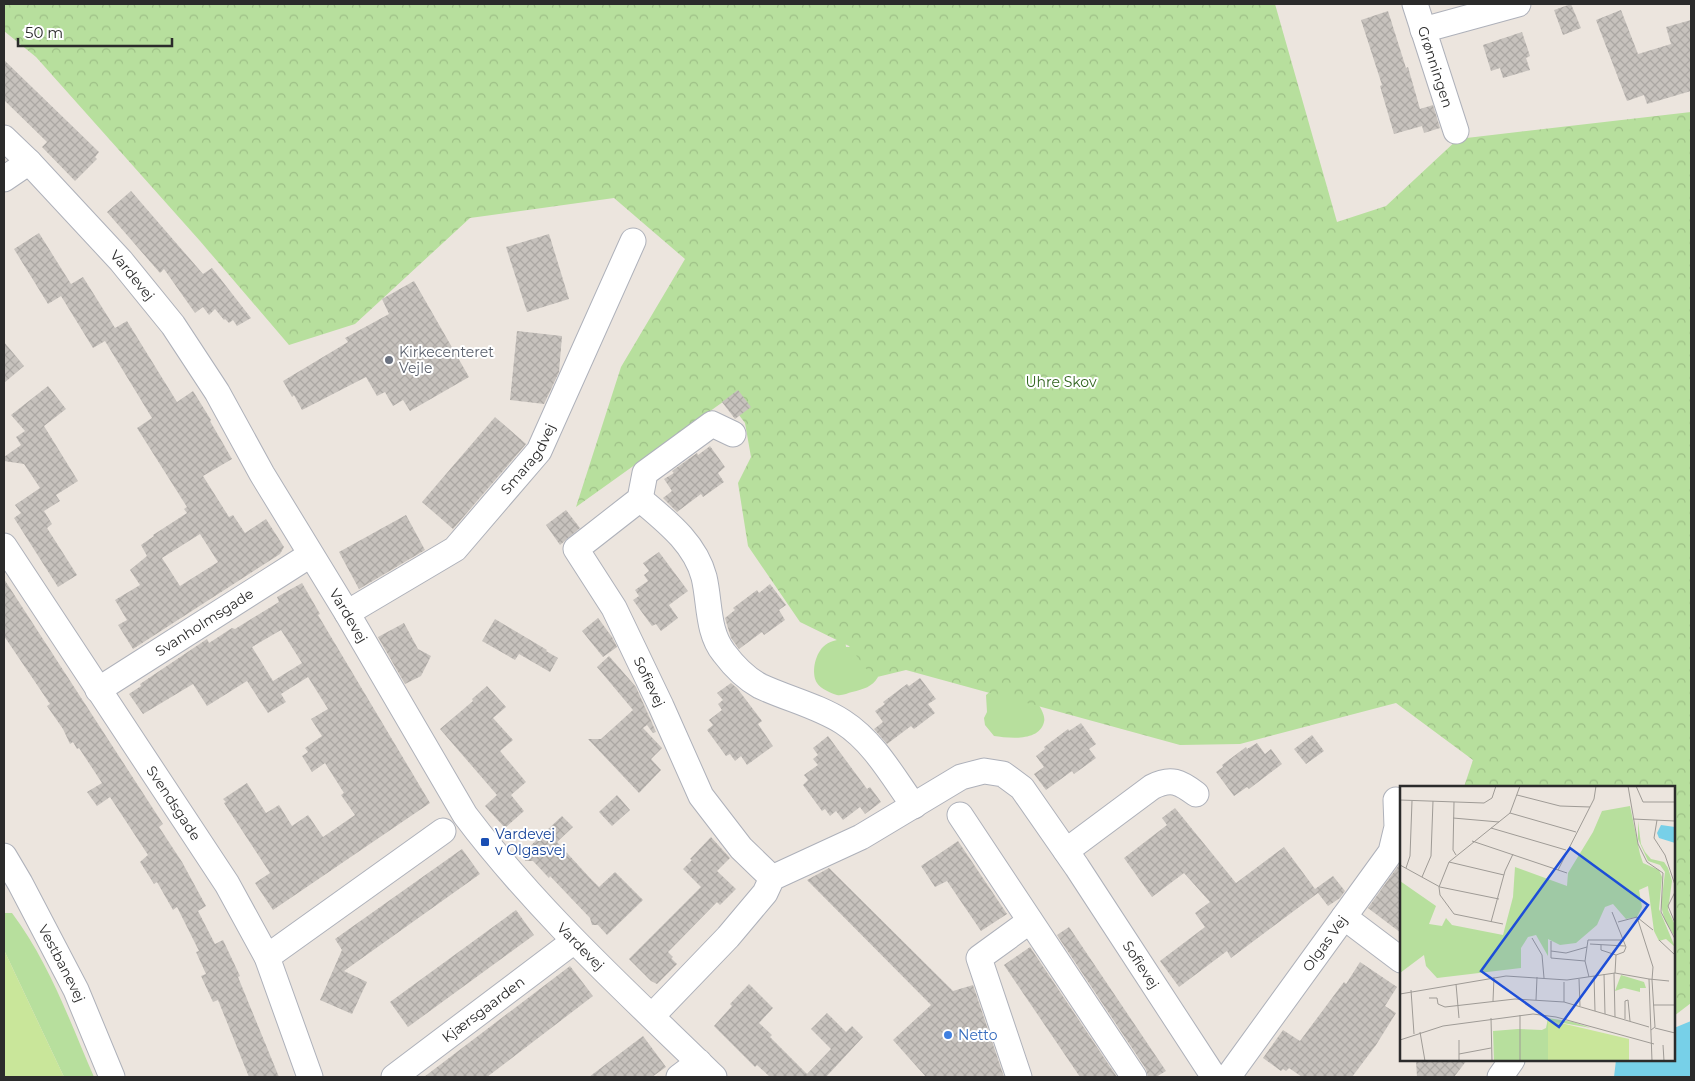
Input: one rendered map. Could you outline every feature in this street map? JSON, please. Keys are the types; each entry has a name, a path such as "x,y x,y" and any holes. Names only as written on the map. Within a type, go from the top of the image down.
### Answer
{"street":[{"name":"Grønningen","path":"1415,4 1456,132"},
{"path":"1423,30 1518,4"},
{"name":"Vardevej","path":"4,138 29,162 121,261 173,325 217,392 262,474 347,613 466,815 511,873 574,940 706,1070"},
{"path":"4,178 29,162"},
{"name":"Smaragdvej","path":"347,613 455,549 539,451 633,241"},
{"path":"733,434 712,424 644,473 640,499 675,528 693,551 703,576 712,627 723,651 728,657 758,685 825,712 864,738 914,806"},
{"name":"Sofievej","path":"640,499 576,549 614,608 701,796 741,848 772,878 860,837 961,777 984,772 1003,774 1022,788 1066,851 1214,1077"},
{"name":"Svendsgade","path":"4,546 227,884 267,957 310,1077"},
{"name":"Svanholmsgade","path":"98,690 310,555"},
{"path":"1066,851 1152,787 1163,782 1173,781 1185,785 1196,794"},
{"name":"Olgas Vej","path":"1228,1077 1391,852 1396,827 1396,800"},
{"path":"960,815 1134,1077"},
{"path":"267,957 443,831"},
{"name":"Vestbanevej","path":"4,856 76,990 112,1077"},
{"path":"652,1016 728,937 765,893 772,878"},
{"path":"1344,917 1400,959"},
{"path":"1019,1077 979,958 1030,920"},
{"name":"Kjærsgaarden","path":"394,1077 574,940"},
{"path":"679,1077 706,1070"}],"green space":[{"name":"Uhre Skov","path":"4,4 1275,4 1337,222 1386,206 1458,139 1691,112 1691,1003 1675,1015 1675,786 1464,786 1473,760 1396,703 1240,744 1180,745 906,670 873,678 849,646 800,622 748,546 738,483 751,457 745,423 727,399 576,507 621,367 685,259 614,198 470,218 355,324 289,345 200,241 36,57 4,31"},
{"path":"845,638 846,647 859,647 878,677 867,687 837,695 824,689 817,683 814,674 815,664 820,650 825,645"},
{"path":"997,686 1037,700 1044,717 1044,722 1036,733 1023,737 994,736 985,725 984,718 987,712 986,695"},
{"path":"4,913 12,913 48,972 94,1077 64,1077 4,950"},
{"path":"4,950 64,1077 4,1077"}],"water":[{"path":"1691,1021 1691,1077 1614,1077 1616,1061 1675,1061 1675,1028"}],"building":[{"path":"1571,4 1581,28 1563,35 1554,10"},
{"path":"1621,10 1638,54 1671,44 1666,27 1691,20 1691,91 1647,104 1644,95 1627,101 1596,20"},
{"path":"1388,11 1406,68 1408,67 1420,109 1433,105 1440,128 1424,133 1422,126 1394,134 1380,86 1382,85 1361,20"},
{"path":"1522,32 1530,56 1526,58 1530,70 1503,78 1500,68 1491,71 1483,45"},
{"path":"4,60 99,152 95,157 97,159 75,181 42,147 47,142 4,100"},
{"path":"131,191 203,274 212,268 251,318 237,326 233,320 229,323 224,320 215,309 209,315 203,307 195,313 164,269 160,273 107,212"},
{"path":"39,233 71,284 83,277 115,328 127,321 177,402 193,391 232,459 203,476 229,517 233,515 245,533 266,519 284,547 280,554 133,649 118,625 127,620 115,600 140,585 130,570 147,556 141,545 187,513 184,509 187,507 137,428 152,418 105,341 93,348 61,296 48,304 14,249","holes":["200,534 218,562 180,586 162,558"]},
{"path":"549,234 569,299 527,312 506,247"},
{"name":"Kirkecenteret Vejle","path":"414,281 469,377 410,411 403,400 393,406 385,392 377,396 366,377 302,410 294,395 292,397 283,381 348,342 345,338 389,314 382,299"},
{"path":"517,331 562,336 559,372 544,404 510,400"},
{"path":"4,342 24,366 4,383"},
{"path":"48,386 66,409 44,426 78,481 56,495 60,501 44,511 52,524 47,528 77,575 58,587 14,518 21,513 15,505 40,488 24,464 4,461 4,457 21,445 16,437 25,431 11,415"},
{"path":"738,390 751,407 735,419 722,402"},
{"path":"495,417 526,444 453,529 422,502"},
{"path":"710,446 725,467 718,473 724,482 703,497 701,494 677,512 663,498 672,491 664,479 697,453 698,455"},
{"path":"566,510 580,528 560,545 546,525"},
{"path":"406,515 425,550 359,589 339,552"},
{"path":"659,552 688,591 669,605 678,618 661,631 656,624 652,626 633,600 639,596 635,590 648,581 644,575 649,571 643,563"},
{"path":"4,579 163,824 159,827 182,862 206,906 198,911 215,944 223,940 240,976 238,977 279,1077 249,1077 218,1000 213,1002 201,976 206,974 196,952 199,951 177,907 173,910 157,882 154,884 140,862 148,855 110,797 97,806 87,792 102,783 79,748 77,749 73,742 70,744 63,729 47,706 50,704 4,636"},
{"path":"302,583 320,614 318,615 430,803 273,910 255,883 270,873 223,799 247,783 266,813 279,805 292,826 308,815 323,837 355,815 341,795 344,793 325,763 312,772 302,756 308,752 305,748 322,736 311,719 328,709 308,677 281,694 286,702 268,713 247,681 207,706 193,684 143,714 129,694 141,686 140,684 207,639 209,643 279,602 277,597","holes":["281,630 302,663 273,681 252,647"]},
{"path":"770,584 786,605 779,610 785,620 764,635 762,632 739,649 731,638 725,618 735,610 733,608 757,590 759,593"},
{"path":"598,618 617,647 603,657 582,631"},
{"path":"495,619 558,658 550,672 519,654 515,660 482,641"},
{"path":"404,623 418,649 431,656 421,676 405,684 378,637"},
{"path":"609,656 636,687 656,732 653,733 647,725 643,728 662,748 651,759 661,770 639,793 588,739 601,739 633,710 597,667"},
{"path":"920,678 936,699 928,704 935,713 914,729 911,726 887,744 874,729 883,722 875,711 885,704 883,702 907,684 909,686"},
{"path":"731,683 762,721 758,724 773,746 747,765 741,756 735,761 730,754 726,756 707,730 713,725 709,720 722,710 718,704 723,700 717,693"},
{"path":"487,686 506,707 493,718 513,740 500,751 526,782 511,795 524,811 505,828 485,806 497,795 440,729 473,701 472,699"},
{"path":"1081,723 1096,744 1089,749 1096,758 1074,774 1072,771 1046,790 1034,774 1044,767 1036,756 1045,749 1044,747 1068,729 1069,731"},
{"path":"1312,735 1324,751 1306,764 1294,749"},
{"path":"828,736 867,789 870,787 881,802 865,814 860,807 843,820 836,811 830,816 825,809 822,811 803,785 808,780 804,775 818,765 813,759 818,755 813,748"},
{"path":"1257,743 1265,754 1271,749 1282,764 1249,789 1247,787 1234,796 1216,772 1223,767 1222,765 1246,747 1247,749"},
{"path":"617,795 630,810 612,826 599,812"},
{"path":"1175,808 1236,883 1284,847 1315,889 1333,876 1345,891 1340,898 1328,906 1318,893 1231,958 1227,951 1179,987 1160,961 1205,927 1195,913 1210,902 1184,873 1152,897 1124,858 1167,825 1162,818"},
{"path":"562,816 573,827 557,842 590,878 599,887 615,872 643,900 607,935 598,925 592,925 590,918 550,876 549,878 533,861 525,861 526,850"},
{"path":"711,837 730,858 717,871 736,889 720,905 717,902 668,952 677,964 657,984 651,981 629,959 701,887 683,869"},
{"path":"958,841 1007,914 981,931 947,881 935,887 921,866"},
{"path":"462,849 480,874 344,971 367,982 352,1014 320,1000 342,950 335,939"},
{"path":"1400,863 1400,932 1368,908"},
{"path":"829,868 953,991 973,985 1004,1077 926,1077 893,1040 931,1005 807,880"},
{"path":"516,910 534,935 408,1027 390,1002"},
{"path":"1069,927 1166,1071 1156,1077 1148,1077 1146,1069 1057,935"},
{"path":"1030,947 1117,1077 1080,1077 1004,965"},
{"path":"1360,962 1397,987 1385,1006 1396,1013 1376,1045 1352,1077 1302,1077 1289,1068 1286,1071 1283,1069 1281,1071 1263,1058 1283,1030 1300,1041 1344,982 1346,984"},
{"path":"570,966 593,996 487,1077 424,1077"},
{"path":"749,984 773,1008 759,1023 772,1035 770,1037 807,1074 831,1049 811,1029 827,1013 846,1032 852,1026 863,1037 826,1077 770,1077 757,1065 755,1067 714,1026 732,1006 730,1004"},
{"path":"643,1036 666,1067 652,1077 589,1077"},
{"path":"1416,1061 1466,1061 1454,1077 1417,1077"}],"place":[{"name":"Kirkecenteret Vejle","path":"389,360"},
{"name":"Vardevej v Olgasvej","path":"485,842"},
{"name":"Netto","path":"948,1035"}]}
